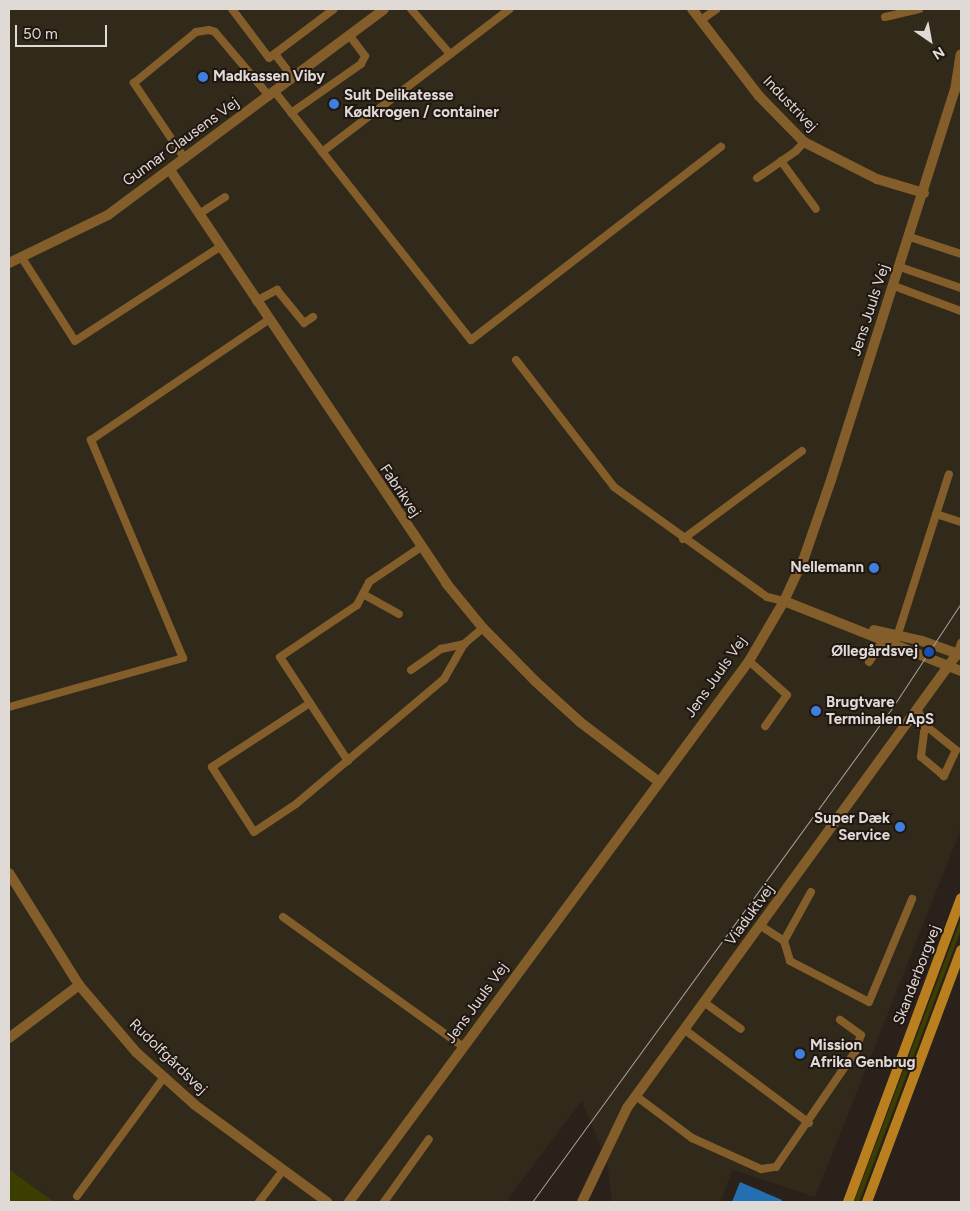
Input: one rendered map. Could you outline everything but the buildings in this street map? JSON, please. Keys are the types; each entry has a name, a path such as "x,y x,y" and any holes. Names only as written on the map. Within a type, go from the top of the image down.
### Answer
{"main road":[{"name":"Skanderborgvej","path":"848,1202 961,898"},
{"path":"867,1202 961,950"}],"street":[{"name":"Gunnar Clausens Vej","path":"9,263 108,215 384,9"},
{"name":"Industrivej","path":"692,9 759,96 804,142 877,179 924,193"},
{"name":"Jens Juuls Vej","path":"349,1202 749,661 784,601 807,550 958,91 961,54"},
{"name":"Fabrikvej","path":"170,170 256,302 421,547 483,628 580,722 659,782"},
{"path":"784,601 896,640 961,671"},
{"path":"896,640 959,655"},
{"name":"Viaduktvej","path":"582,1202 636,1096 762,926 949,666 959,655"},
{"name":"Rudolfgårdsvej","path":"9,874 79,985 136,1052 194,1105 327,1202"},
{"path":"9,1038 79,985"}],"lane":[{"path":"232,9 269,58 334,9"},
{"path":"411,9 450,54"},
{"path":"322,152 510,9"},
{"path":"701,20 717,9"},
{"path":"885,17 919,9"},
{"path":"185,159 134,83 196,32 209,30 215,32 292,113 471,340 721,147"},
{"path":"292,113 361,64 365,56 349,35"},
{"path":"275,54 293,78"},
{"path":"757,178 781,162 804,142"},
{"path":"781,162 816,209"},
{"path":"199,214 225,197"},
{"path":"910,237 961,254"},
{"path":"22,258 75,341 220,247"},
{"path":"900,267 961,288"},
{"path":"894,286 961,311"},
{"path":"256,302 277,290 304,323 313,317"},
{"path":"9,707 183,658 91,440 268,320"},
{"path":"516,360 614,487 683,539 767,598 784,601"},
{"path":"683,539 802,451"},
{"path":"896,640 949,474"},
{"path":"936,514 961,522"},
{"path":"348,761 280,656 357,605 369,582 421,547"},
{"path":"363,594 400,614"},
{"path":"310,703 212,767 254,832 296,804 444,679 464,644 483,628"},
{"path":"869,662 885,636"},
{"path":"959,655 961,643"},
{"path":"411,670 441,649 464,644"},
{"path":"749,661 787,695 765,726"},
{"path":"917,710 925,725 956,750 944,776 921,757 925,725"},
{"path":"784,941 811,892"},
{"path":"762,926 784,941 790,961 870,1002 912,899"},
{"path":"283,917 463,1047"},
{"path":"705,1002 741,1029"},
{"path":"636,1096 692,1138 761,1169 776,1167 855,1052 861,1035 840,1020"},
{"path":"685,1030 808,1123"},
{"path":"77,1196 164,1077"},
{"path":"384,1202 429,1139"},
{"path":"262,1201 282,1170"}],"shaded area":[{"path":"9,9 961,9 961,829 815,1197 733,1170 720,1202 612,1202 607,1162 582,1101 506,1202 54,1202 9,1169"},
{"path":"961,918 961,930 859,1202 854,1202"},
{"path":"9,1169 54,1202 10,1202"}],"water":[{"path":"740,1182 782,1200 781,1202 732,1202"}],"tram line":[{"path":"532,1202 892,708 961,603"}],"place":[{"name":"Madkassen Viby","path":"203,77"},
{"name":"Sult Delikatesse Kødkrogen / container","path":"334,104"},
{"name":"Nellemann","path":"874,568"},
{"name":"Øllegårdsvej","path":"929,652"},
{"name":"Brugtvare Terminalen ApS","path":"816,711"},
{"name":"Super Dæk Service","path":"900,827"},
{"name":"Mission Afrika Genbrug","path":"800,1054"}]}
